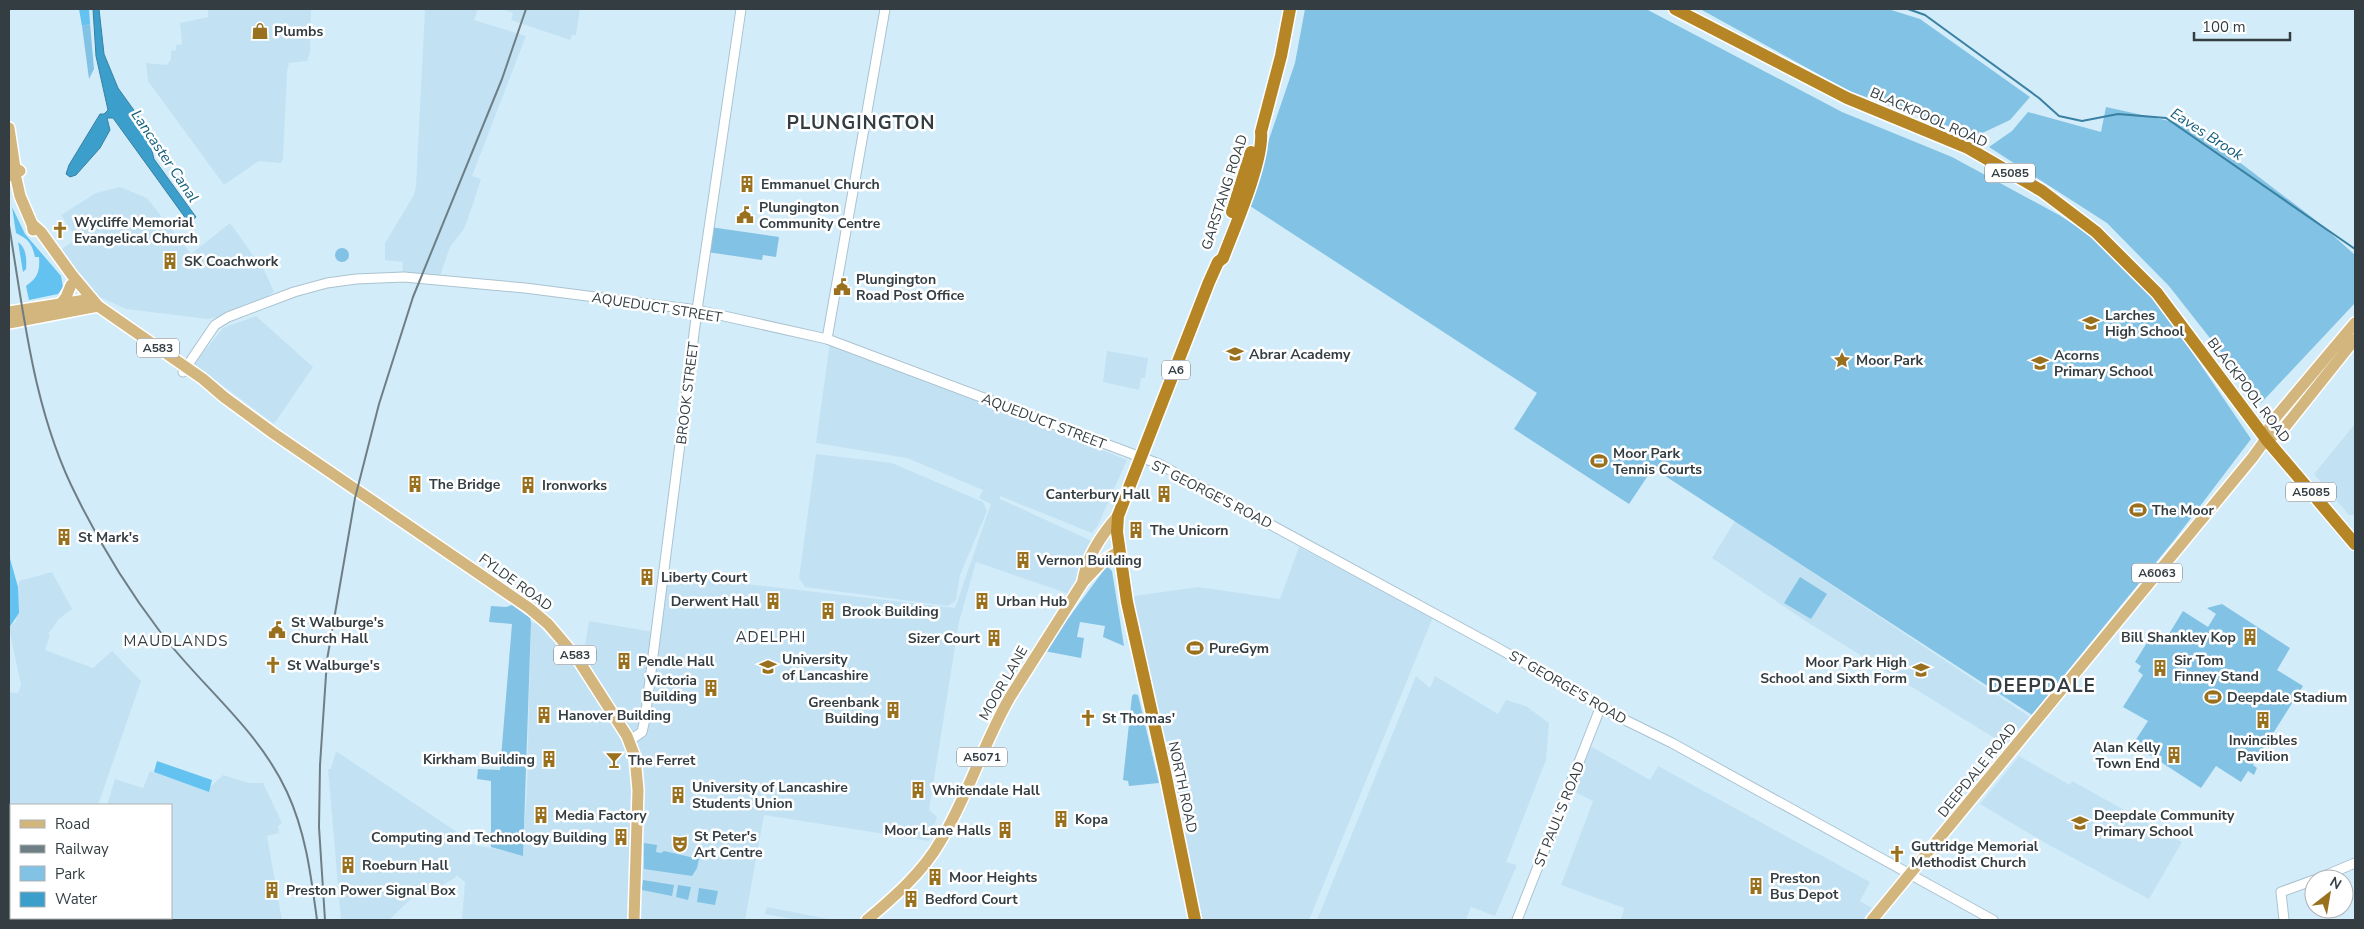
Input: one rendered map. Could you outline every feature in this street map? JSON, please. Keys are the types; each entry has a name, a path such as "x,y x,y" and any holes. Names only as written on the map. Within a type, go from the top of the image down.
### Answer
{"highway":[{"name":"GARSTANG ROAD","path":"1141,458 1218,262 1219,248 1255,139 1260,132 1281,56 1290,9"},
{"name":"BLACKPOOL ROAD","path":"1675,9 1847,98 1954,142 2042,191 2096,232 2157,293 2266,439 2355,544"},
{"name":"MOOR LANE","path":"1117,547 1118,516 1141,458"},
{"name":"NORTH ROAD","path":"1117,547 1195,920"}],"main road":[{"path":"9,128 13,173 32,224 33,233 71,285 91,304"},
{"path":"32,224 41,232 91,304"},
{"path":"60,305 71,285"},
{"path":"9,312 60,305 91,304"},
{"path":"9,323 91,304"},
{"name":"FYLDE ROAD","path":"91,304 535,613 577,658 629,741 636,757 638,772 634,920"},
{"path":"2266,439 2271,423 2355,323"},
{"path":"2266,439 2281,432 2355,339"},
{"name":"DEEPDALE ROAD","path":"1872,920 2048,708 2266,439"},
{"name":"MOOR LANE","path":"1083,582 1089,563 1106,530 1118,516"},
{"path":"1089,563 1098,555 1117,547"},
{"name":"MOOR LANE","path":"867,920 900,890 940,843 966,795 999,717 1083,582 1117,547"}],"street":[{"name":"BROOK STREET","path":"629,741 642,732 645,719 697,310 741,9"},
{"path":"827,339 885,9"},
{"name":"AQUEDUCT STREET","path":"184,370 215,325 228,317 294,292 346,280 404,277 524,288 697,310 827,339 1141,458"},
{"name":"ST GEORGE'S ROAD","path":"1141,458 1159,464 1216,494 1993,920"},
{"name":"ST PAUL'S ROAD","path":"1517,920 1601,706"},
{"path":"2341,869 2355,863"},
{"path":"2284,920 2281,892 2304,884"}],"shaded area":[{"path":"79,9 89,9 90,24 82,26"},
{"path":"208,9 311,9 310,53 307,61 289,63 287,72 283,158 281,163 259,161 224,185 148,81 146,63 167,65 171,59 171,51 176,50 176,45 182,44 180,23 208,17"},
{"path":"425,9 478,9 474,20 526,36 472,176 481,179 471,210 464,229 450,247 440,276 402,275 403,262 385,260 385,243 414,195 416,186"},
{"path":"502,9 580,9 576,35 572,35 570,40 511,20 513,13"},
{"path":"120,187 147,198 191,254 230,223 265,272 274,292 237,314 207,319 126,309 84,290 57,253 74,240 74,235 61,215 96,193"},
{"path":"12,207 25,234 61,276 63,287 58,294 29,300 26,286 37,274 39,257 35,257 29,242 16,233"},
{"path":"18,242 23,247 26,257 26,269 23,272"},
{"path":"256,316 313,367 274,424 194,364 223,328"},
{"name":"University of Lancashire","path":"830,342 1127,460 1098,525 1092,533 1000,496 1000,499 1094,542 1069,594 976,562 959,622 929,810 937,817 929,841 764,815 745,920 462,920 465,882 456,875 456,877 431,892 426,889 413,897 389,920 341,920 328,769 331,769 336,751 460,834 459,842 522,854 527,786 531,622 537,624 575,663 583,657 589,621 659,633 668,575 955,608 991,504 979,498 983,490 907,458 816,443"},
{"path":"1107,351 1148,358 1145,378 1141,378 1139,390 1103,382"},
{"path":"2355,424 2355,515 2349,515 2314,474"},
{"path":"816,454 892,463 983,502 987,511 960,575 956,600 948,606 805,587 799,578"},
{"name":"Moor Park High School and Sixth Form","path":"1735,521 2030,717 2004,744 1807,622 1712,558"},
{"path":"1299,547 1433,617 1309,920 1198,920 1134,596 1198,587 1280,599"},
{"path":"9,555 18,587 19,613 9,628"},
{"path":"52,572 72,609 59,619 48,634 50,635 45,650 93,668 112,651 141,681 98,804 10,804 9,878 9,692 18,693 21,685 9,628 16,621 19,581"},
{"path":"1416,676 1430,688 1435,676 1498,714 1506,700 1526,706 1549,723 1546,760 1506,862 1517,865 1495,916 1471,907 1466,920 1317,920"},
{"path":"1592,747 1650,780 1658,766 1870,882 1860,901 1872,908 1862,920 1621,920 1624,908 1561,885 1593,801 1575,792 1589,750"},
{"name":"Deepdale Community Primary School","path":"2019,756 2070,785 2072,781 2182,842 2149,899 2047,844 1980,804"},
{"path":"157,761 212,780 209,792 154,772"},
{"path":"150,771 207,790 223,775 249,783 263,783 282,823 278,826 279,833 267,836 282,920 68,920 172,919 172,804 107,804 115,779 143,788"},
{"path":"767,907 828,920 798,920 765,914"}],"green space":[{"name":"Moor Park","path":"1305,9 1646,9 1842,112 1952,157 2059,215 2099,241 2153,297 2251,439 2175,539 2032,715 1653,468 1629,504 1514,429 1537,393 1247,204 1295,63"},
{"path":"1700,9 1888,9 1920,19 2030,97 2010,120 1976,136 1849,91"},
{"path":"90,24 94,69 89,79 82,26"},
{"path":"2106,107 2192,126 2318,222 2355,255 2355,303 2261,403 2169,286 2107,223 1989,147 2012,131 2028,112 2101,132"},
{"path":"710,227 779,237 776,257 763,255 762,260 707,252"},
{"path":"339,248 345,248 349,255 345,262 339,262 335,258 335,252"},
{"path":"1107,566 1112,571 1124,646 1103,637 1105,626 1080,622 1077,637 1084,638 1081,658 1044,651"},
{"path":"1800,577 1827,594 1811,619 1784,603"},
{"name":"Deepdale Stadium","path":"2222,604 2290,648 2277,670 2303,686 2253,765 2257,768 2254,775 2248,771 2241,782 2216,766 2201,788 2133,744 2148,721 2123,707 2143,675 2138,671 2141,666 2135,662 2148,641 2154,644 2158,639 2164,642 2183,611 2208,627 2216,614 2207,608"},
{"path":"512,605 530,618 531,622 523,856 491,847 491,781 477,779 478,769 500,770 512,624 489,622 491,606 506,607"},
{"path":"1134,694 1138,695 1159,783 1129,786 1128,781 1123,780 1132,696"},
{"path":"644,843 657,845 656,852 661,853 664,851 699,859 697,868 692,876 644,869"},
{"path":"643,880 674,885 672,896 642,890"},
{"path":"678,885 691,887 688,900 676,897"},
{"path":"699,888 718,891 715,905 697,902"}],"water":[{"path":"93,9 99,9 104,54 118,88 146,127 154,159 196,217 189,223 113,118 107,118 110,130 100,148 76,175 70,177 66,174 69,165 100,114 104,114 108,110 96,56"}],"waterway":[{"name":"Eaves Brook","path":"1908,9 1925,15 2039,98 2059,116 2082,121 2118,114 2166,118 2355,249"}],"railway":[{"path":"325,920 319,827 320,765 327,660 355,498 379,404 413,297 502,79 526,9"},
{"path":"9,225 32,364 50,432 62,465 95,532 138,601 177,653 245,728 275,769 287,792 299,823 307,855 317,920"}],"place":[{"name":"Plumbs","path":"260,31"},
{"name":"Emmanuel Church","path":"747,184"},
{"name":"Plungington Community Centre","path":"745,215"},
{"name":"Wycliffe Memorial Evangelical Church","path":"60,230"},
{"name":"SK Coachwork","path":"170,261"},
{"name":"Plungington Road Post Office","path":"842,287"},
{"name":"Larches High School","path":"2091,323"},
{"name":"Abrar Academy","path":"1235,354"},
{"name":"Moor Park","path":"1842,360"},
{"name":"Acorns Primary School","path":"2040,363"},
{"name":"Moor Park Tennis Courts","path":"1599,461"},
{"name":"The Bridge","path":"415,484"},
{"name":"Ironworks","path":"528,485"},
{"name":"Canterbury Hall","path":"1164,494"},
{"name":"The Moor","path":"2138,510"},
{"name":"The Unicorn","path":"1136,530"},
{"name":"St Mark's","path":"64,537"},
{"name":"Vernon Building","path":"1023,560"},
{"name":"Liberty Court","path":"647,577"},
{"name":"Derwent Hall","path":"773,601"},
{"name":"Urban Hub","path":"982,601"},
{"name":"Brook Building","path":"828,611"},
{"name":"St Walburge's Church Hall","path":"277,630"},
{"name":"Bill Shankley Kop","path":"2250,637"},
{"name":"Sizer Court","path":"994,638"},
{"name":"PureGym","path":"1195,648"},
{"name":"Pendle Hall","path":"624,661"},
{"name":"St Walburge's","path":"273,665"},
{"name":"University of Lancashire","path":"768,667"},
{"name":"Sir Tom Finney Stand","path":"2160,668"},
{"name":"Moor Park High School and Sixth Form","path":"1921,670"},
{"name":"Victoria Building","path":"711,688"},
{"name":"Deepdale Stadium","path":"2213,697"},
{"name":"Greenbank Building","path":"893,710"},
{"name":"Hanover Building","path":"544,715"},
{"name":"St Thomas'","path":"1088,718"},
{"name":"Invincibles Pavilion","path":"2263,720"},
{"name":"Alan Kelly Town End","path":"2174,755"},
{"name":"Kirkham Building","path":"549,759"},
{"name":"The Ferret","path":"614,760"},
{"name":"Whitendale Hall","path":"918,790"},
{"name":"University of Lancashire Students Union","path":"678,795"},
{"name":"Media Factory","path":"541,815"},
{"name":"Kopa","path":"1061,819"},
{"name":"Deepdale Community Primary School","path":"2080,823"},
{"name":"Moor Lane Halls","path":"1005,830"},
{"name":"Computing and Technology Building","path":"621,837"},
{"name":"St Peter's Art Centre","path":"680,844"},
{"name":"Guttridge Memorial Methodist Church","path":"1897,854"},
{"name":"Roeburn Hall","path":"348,865"},
{"name":"Moor Heights","path":"935,877"},
{"name":"Preston Bus Depot","path":"1756,886"},
{"name":"Preston Power Signal Box","path":"272,890"},
{"name":"Bedford Court","path":"911,899"}],"district":[{"name":"PLUNGINGTON","path":"861,122"},
{"name":"ADELPHI","path":"771,637"},
{"name":"MAUDLANDS","path":"176,641"},
{"name":"DEEPDALE","path":"2042,685"}],"water label":[{"name":"Lancaster Canal","path":"165,156"}]}
